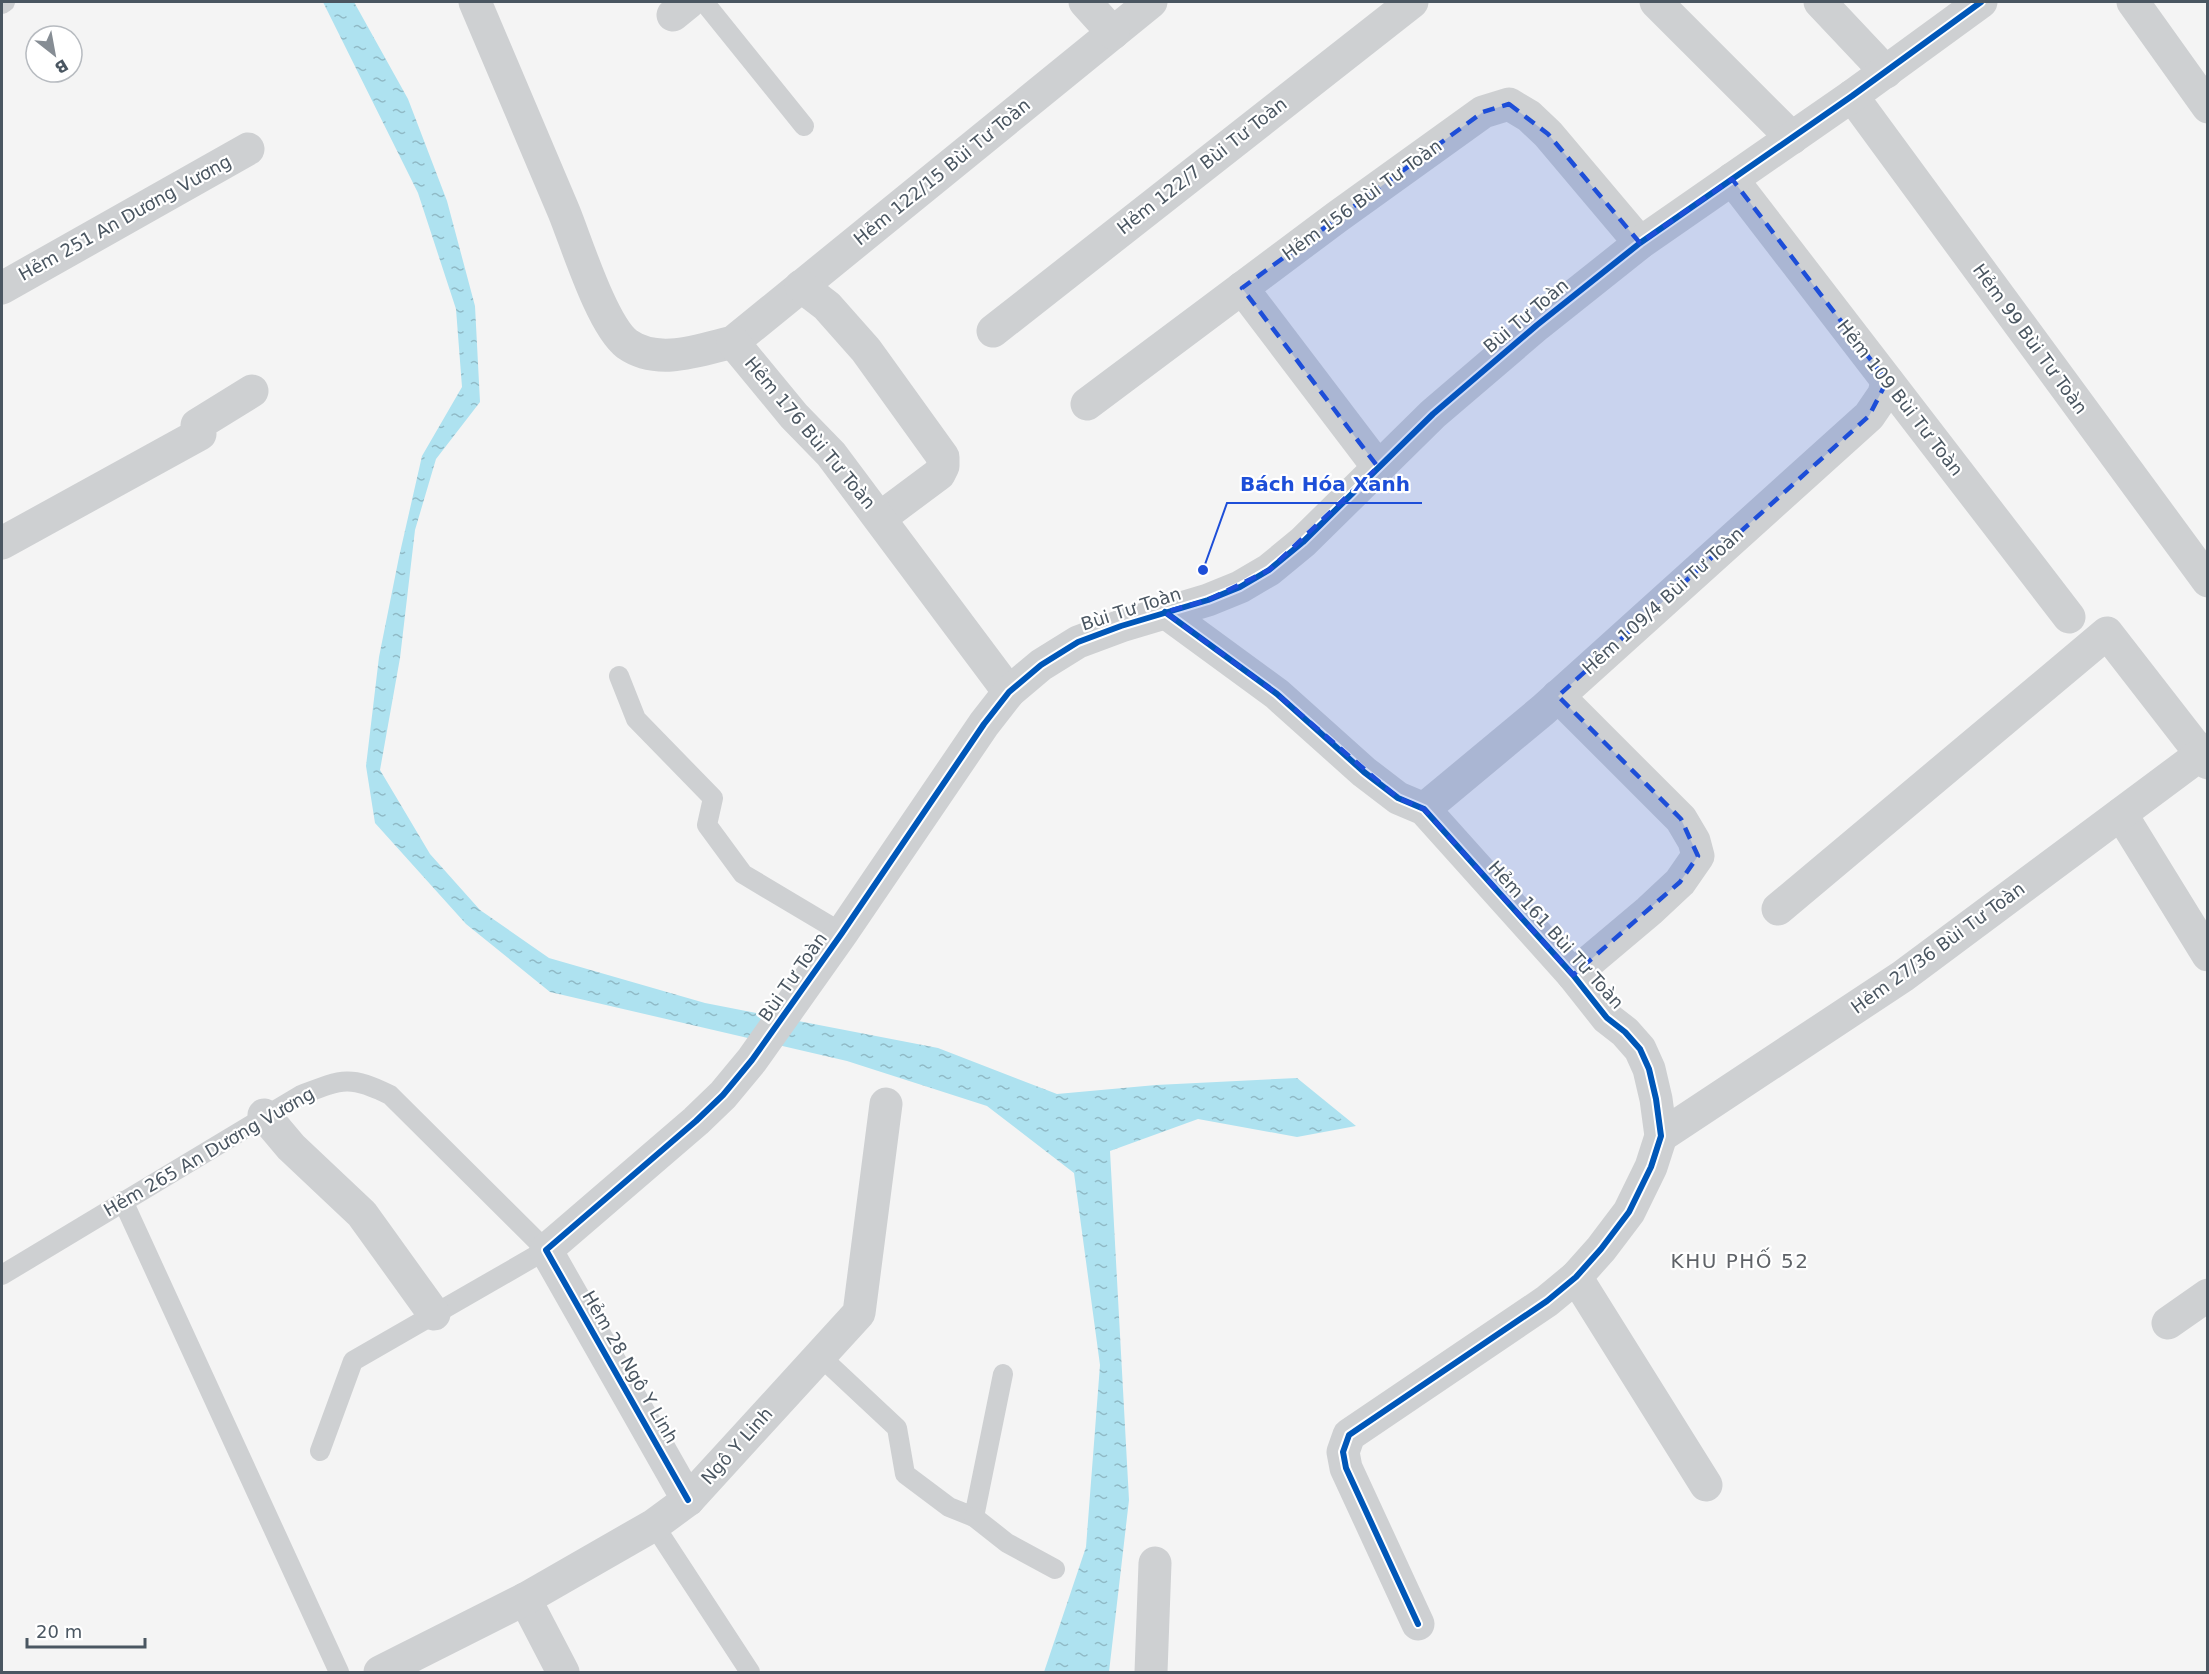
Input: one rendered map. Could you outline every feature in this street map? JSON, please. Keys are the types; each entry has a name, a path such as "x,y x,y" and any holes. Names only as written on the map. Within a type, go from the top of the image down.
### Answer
{"street":[{"name":"Hẻm 176 Bùi Tư Toàn","path":"475,2 542,158 605,314 627,343 655,356 692,352 733,342 794,416 831,454 1009,692"},
{"path":"1085,2 1113,33"},
{"name":"Hẻm 122/15 Bùi Tư Toàn","path":"733,342 1150,2"},
{"name":"Hẻm 122/7 Bùi Tư Toàn","path":"993,331 1412,2"},
{"path":"1656,2 1792,138"},
{"path":"1820,2 1886,72"},
{"name":"Bùi Tư Toàn","path":"546,1250 723,1095 752,1060 836,942 984,724 1009,692 1041,665 1078,642 1208,600 1229,592 1269,570 1303,542 1433,414 1640,243 1886,72 1981,2"},
{"path":"2133,2 2208,106"},
{"name":"Hẻm 99 Bùi Tư Toàn","path":"1852,96 2208,581"},
{"name":"Hẻm 156 Bùi Tư Toàn","path":"1088,404 1336,217 1483,112 1509,104 1529,116 1548,134 1640,243"},
{"name":"Hẻm 251 An Dương Vương","path":"2,288 248,148"},
{"name":"Hẻm 109 Bùi Tư Toàn","path":"1732,179 2069,617"},
{"path":"801,286 827,306 866,350 943,457 943,466 939,474 880,518"},
{"path":"1242,288 1378,467"},
{"name":"Hẻm 109/4 Bùi Tư Toàn","path":"1424,809 1558,696 1869,416 1884,394 1887,381"},
{"path":"2,543 200,434 197,425 252,391"},
{"name":"Hẻm 161 Bùi Tư Toàn","path":"1166,612 1277,694 1364,772 1398,798 1424,809 1573,975 1607,1018 1625,1032 1640,1049 1654,1089 1661,1136 1651,1167 1629,1212 1601,1250 1576,1277 1547,1301 1349,1435 1343,1452 1346,1468 1418,1624"},
{"path":"1778,909 2107,633 2205,755"},
{"path":"1558,696 1681,819 1694,841 1698,856 1680,882 1573,975"},
{"name":"Hẻm 27/36 Bùi Tư Toàn","path":"1661,1136 1903,976 2121,814 2205,755"},
{"path":"2121,814 2208,955"},
{"name":"Ngô Y Linh","path":"380,1672 525,1599 654,1525 688,1500 859,1313 886,1104"},
{"path":"264,1116 291,1147 362,1214 434,1314"},
{"name":"Hẻm 28 Ngô Y Linh","path":"546,1250 688,1500"},
{"path":"1576,1277 1706,1485"},
{"path":"2168,1323 2208,1295"},
{"path":"1151,1672 1155,1563"},
{"path":"525,1599 563,1672"}],"lane":[{"path":"2,4 6,2"},
{"path":"704,2 804,126"},
{"path":"619,676 636,719 713,798 708,825 743,874 836,942"},
{"name":"Hẻm 265 An Dương Vương","path":"2,1275 264,1116 301,1095 336,1081 364,1083 390,1095 546,1250"},
{"path":"123,1201 339,1672"},
{"path":"320,1451 353,1361 546,1250"},
{"path":"820,1356 897,1428 905,1474 949,1507 974,1517 1007,1543 1055,1569"},
{"path":"974,1517 1003,1374"},
{"path":"654,1525 750,1672"}],"highlighted area":[{"path":"1509,104 1548,134 1640,243 1732,179 1887,381 1869,416 1558,696 1681,819 1698,856 1680,882 1573,975 1424,809 1398,798 1277,694 1165,612 1208,600 1269,570 1378,467 1242,288 1483,112"}],"water":[{"path":"323,2 354,2 408,99 447,201 475,306 480,402 436,459 415,530 400,658 380,770 430,854 480,910 549,958 705,1003 938,1048 1057,1094 1156,1085 1297,1078 1356,1126 1297,1137 1198,1119 1110,1151 1129,1500 1109,1672 1044,1672 1086,1547 1100,1365 1074,1173 987,1106 847,1061 550,992 466,924 375,823 366,766 379,657 422,456 462,387 456,309 418,193"}],"cycle path":[{"path":"688,1500 546,1250 723,1095 752,1060 842,933 984,724 1009,692 1041,665 1078,642 1121,626 1208,600 1240,587 1269,570 1303,542 1433,414 1537,325 1640,243 1852,96 1981,2"},
{"path":"1165,612 1277,694 1364,772 1398,798 1424,809 1573,975 1607,1018 1625,1032 1640,1049 1649,1069 1661,1136 1651,1167 1629,1212 1601,1249 1576,1277 1547,1301 1349,1435 1343,1452 1346,1468 1418,1624"}],"place":[{"name":"Bách Hóa Xanh","path":"1203,570"}],"district":[{"name":"KHU PHỐ 52","path":"1740,1261"}]}
